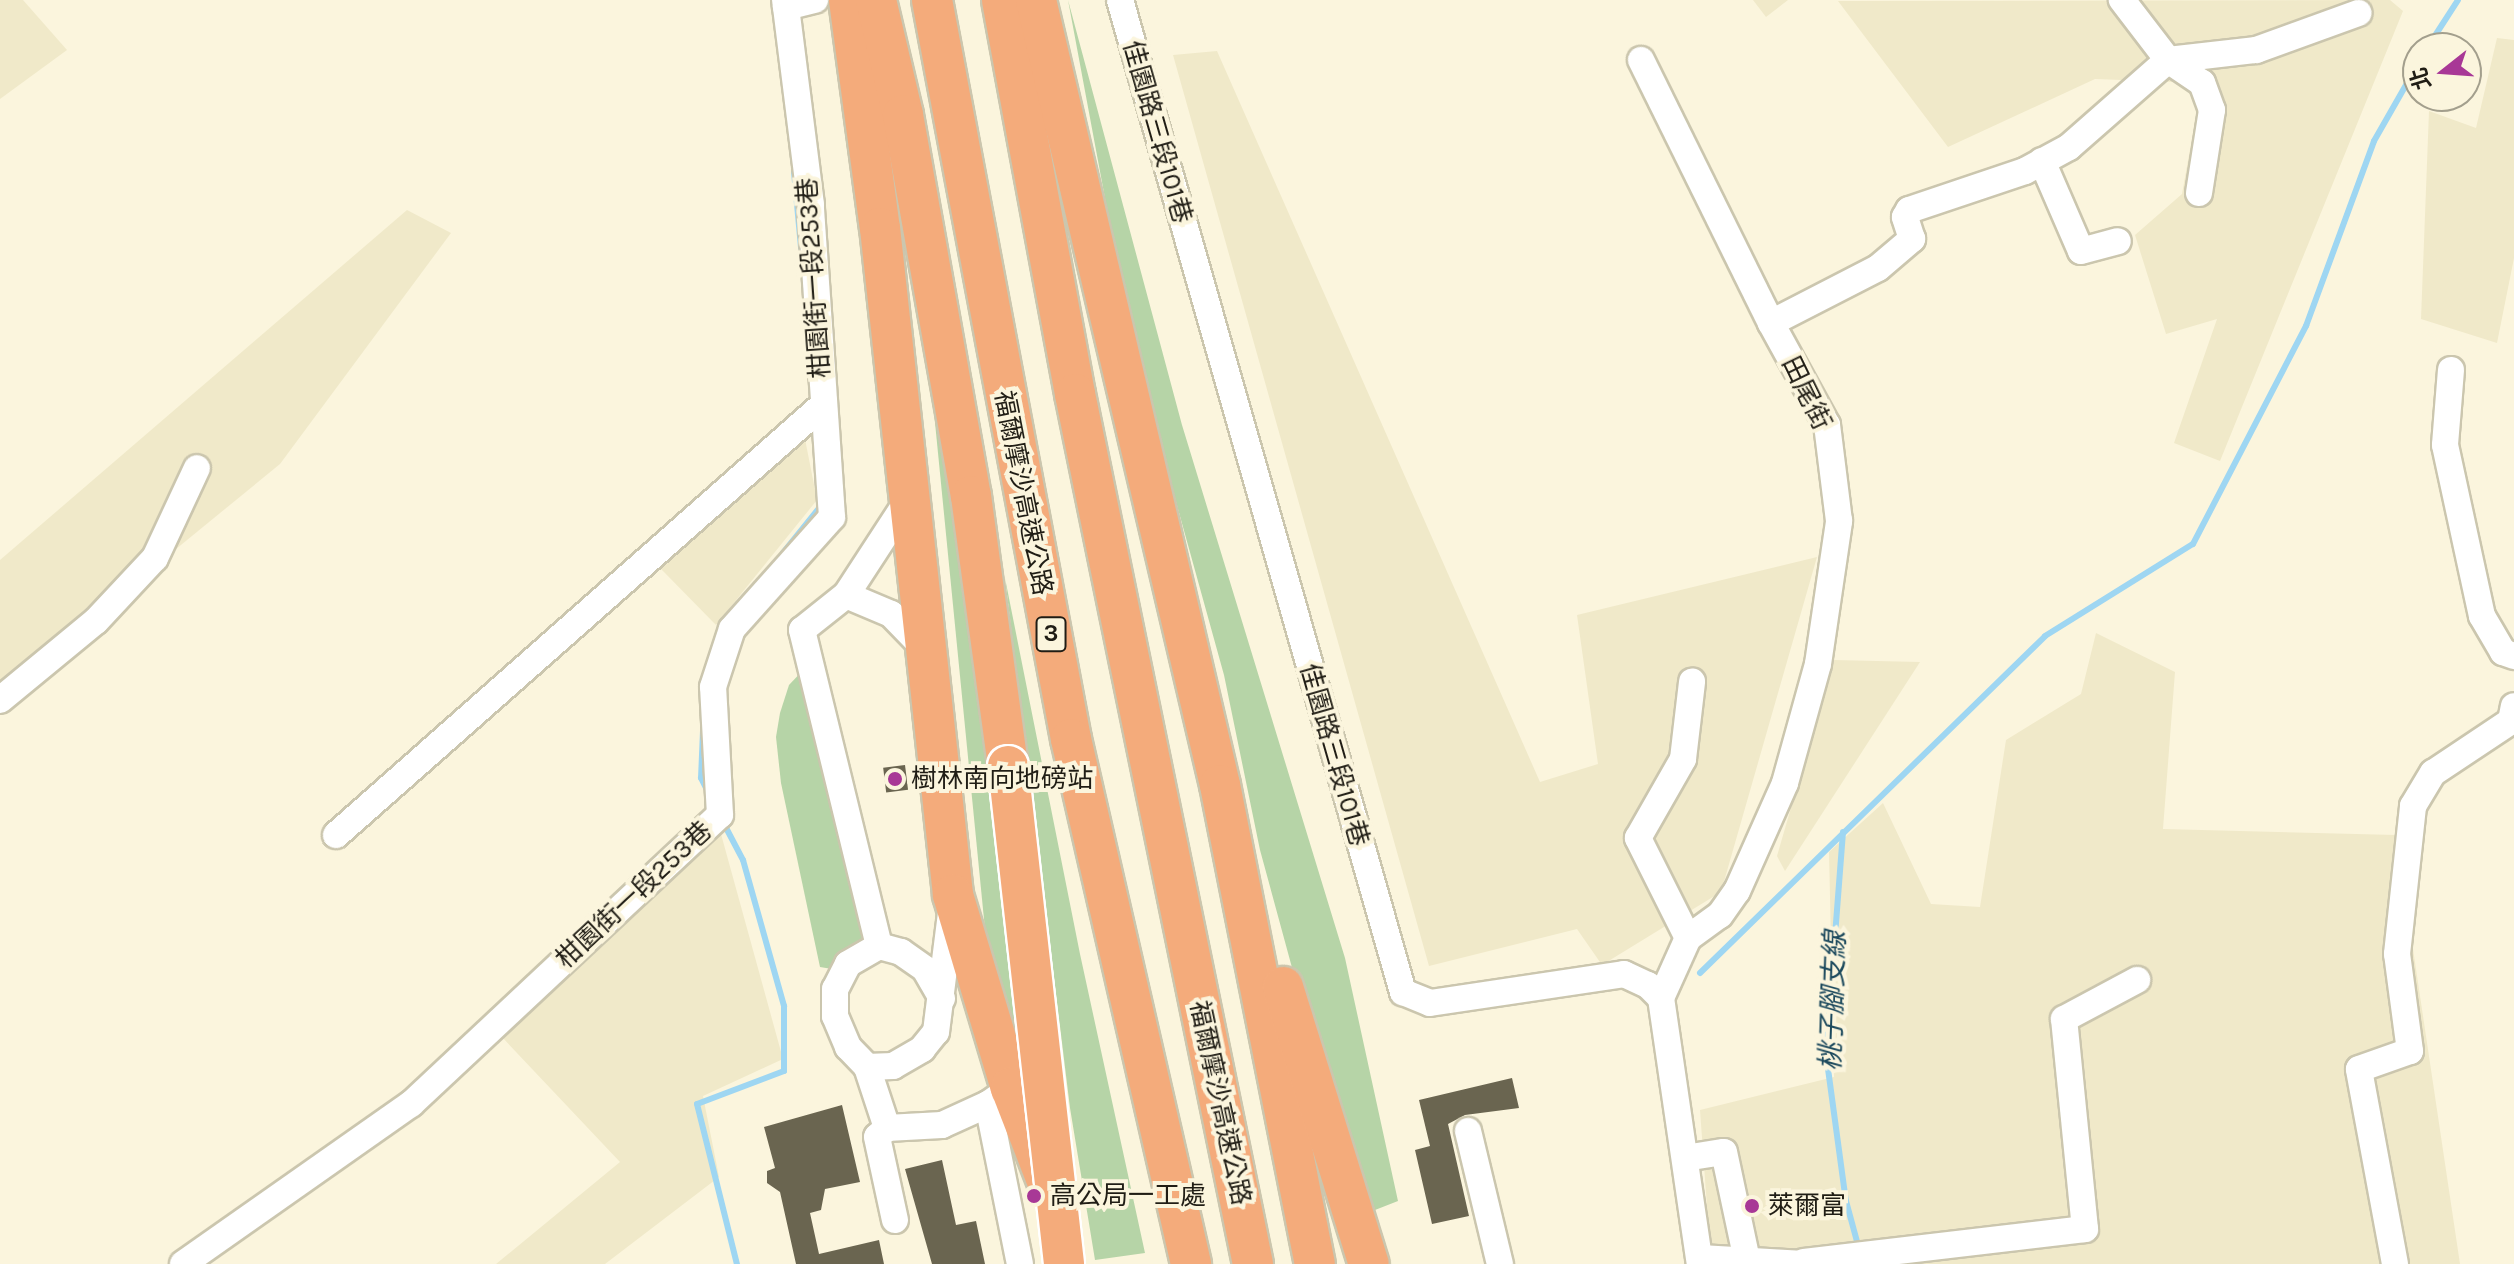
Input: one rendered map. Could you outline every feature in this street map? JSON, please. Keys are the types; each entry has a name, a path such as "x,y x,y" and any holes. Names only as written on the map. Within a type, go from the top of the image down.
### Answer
{"highway":[{"path":"849,0 910,497 953,895 999,1096 1079,1264"},
{"path":"876,0 903,115 969,481 1008,766 1064,1264"},
{"name":"福爾摩沙高速公路","path":"932,0 1071,739 1191,1264"},
{"name":"福爾摩沙高速公路","path":"1002,0 1075,394 1253,1264"},
{"path":"1036,0 1220,785 1315,1264"},
{"path":"1220,785 1369,1264"}],"street":[{"path":"786,4 815,0"},
{"name":"佳園路三段101巷","path":"1120,0 1403,992 1430,1003 1624,974 1661,998"},
{"path":"2122,0 2168,60 2202,83 2212,110 2199,193"},
{"name":"柑園街一段253巷","path":"183,1264 411,1104 720,815 713,687 732,629 832,517 811,205 786,4"},
{"path":"1771,323 1878,268 1912,239 1905,217 1909,210 2042,161 2069,147 2168,60 2256,50 2358,13"},
{"name":"田尾街","path":"1641,60 1771,323 1827,425 1839,521 1818,664 1785,783 1737,891 1720,915 1688,938 1661,998"},
{"path":"2042,161 2081,251 2118,241"},
{"path":"2451,370 2445,445 2482,616 2503,652 2514,656"},
{"path":"336,835 823,405"},
{"path":"0,700 96,621 155,558 197,468"},
{"path":"879,946 802,630 846,595 910,497"},
{"path":"846,595 891,614 925,649"},
{"path":"1688,938 1638,838 1683,759 1692,682"},
{"path":"2395,1264 2359,1069 2410,1051 2397,954 2413,806 2433,773 2511,721 2514,706"},
{"path":"867,1067 893,1066 922,1049 936,1032 953,895"},
{"path":"887,1128 867,1067 848,1047 835,1016 835,989 848,964 879,946 901,952 925,969 942,998"},
{"path":"1661,998 1700,1261 1804,1263 2085,1229 2064,1019 2137,980"},
{"path":"895,1220 877,1137 887,1128 942,1125 999,1096 1020,1264"},
{"path":"1468,1131 1500,1264"},
{"path":"1685,1158 1724,1152 1747,1260"}],"shaded area":[{"path":"0,0 23,0 67,50 0,99"},
{"path":"1753,0 1788,0 1766,17"},
{"path":"2390,0 2403,11 2220,461 2174,443 2217,319 2166,334 2135,235 2182,194 2202,83 2095,79 1948,147 1838,1"},
{"path":"2497,38 2514,40 2514,258 2497,343 2421,319 2429,112 2476,128"},
{"path":"1217,51 1540,782 1598,764 1577,615 1817,557 1721,892 1602,965 1577,929 1429,966 1173,55"},
{"path":"407,210 451,233 280,464 0,693 0,560"},
{"path":"805,439 817,500 716,625 661,569"},
{"path":"2096,633 2175,672 2163,829 2396,835 2460,1264 1892,1264 1710,1248 1700,1110 1834,1077 1829,852 1883,803 1931,904 1980,907 2006,740 2081,694"},
{"path":"1834,660 1920,662 1785,871 1777,856"},
{"path":"721,834 783,1059 703,1096 719,1177 605,1264 496,1264 620,1162 501,1036"}],"green space":[{"path":"1068,0 1182,425 1345,958 1398,1201 1375,1210 1294,975 1260,850 1224,675 1132,343"},
{"path":"931,382 965,528 1033,1104 990,980"},
{"path":"1005,578 1080,954 1145,1253 1095,1260 1070,1108"},
{"path":"806,667 868,941 838,970 820,967 781,783 776,737 789,685"}],"building":[{"name":"樹林南向地磅站","path":"905,765 908,790 886,792 883,768"},
{"path":"1512,1078 1519,1108 1465,1115 1448,1124 1469,1216 1432,1224 1415,1150 1430,1146 1419,1100"},
{"path":"842,1105 860,1182 825,1189 821,1210 810,1213 819,1254 879,1240 884,1264 796,1264 780,1192 767,1183 767,1171 775,1168 764,1127"},
{"path":"942,1160 956,1225 976,1221 985,1264 932,1264 905,1169"}],"waterway":[{"path":"2437,32 2458,0"},
{"path":"1700,973 2045,636 2193,544 2306,326 2374,141 2402,92"},
{"path":"794,172 801,248"},
{"path":"783,553 824,502"},
{"path":"703,731 701,778 707,790"},
{"path":"723,822 743,860 784,1006 784,1071 697,1104 737,1264"},
{"name":"桃子腳支線","path":"1843,832 1826,1054 1846,1201 1859,1249"}],"place":[{"name":"樹林南向地磅站","path":"895,779"},
{"name":"高公局一工處","path":"1034,1196"},
{"name":"萊爾富","path":"1752,1206"}]}
